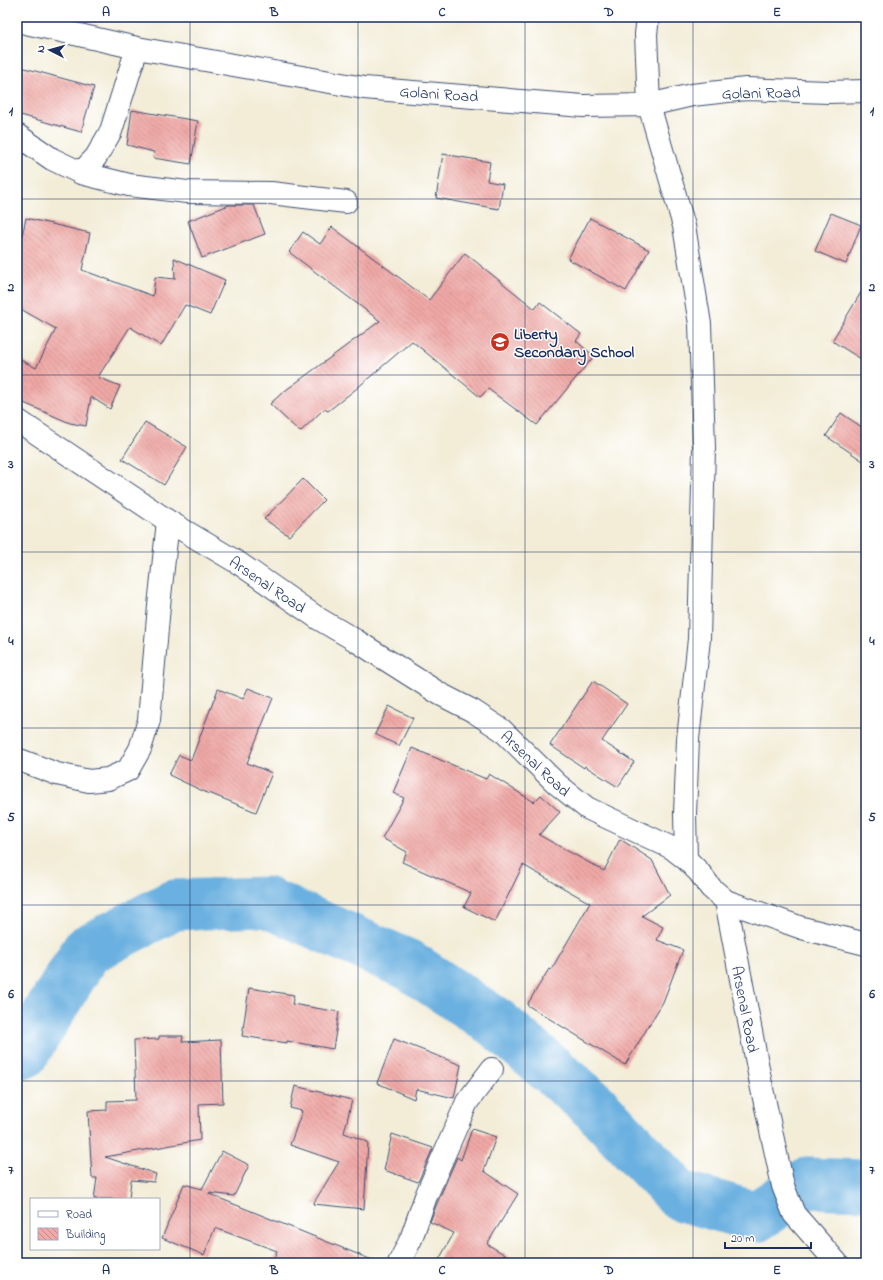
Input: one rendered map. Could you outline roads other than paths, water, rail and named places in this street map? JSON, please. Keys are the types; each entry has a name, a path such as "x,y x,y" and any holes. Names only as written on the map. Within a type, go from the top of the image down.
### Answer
{"street":[{"path":"648,17 646,34 649,105 684,226 700,331 704,449 702,550 699,639 688,740 685,814 686,859"},
{"name":"Golani Road","path":"17,21 137,48 364,88 583,106 649,105 692,95 746,90 828,92 866,91"},
{"path":"82,173 96,157 111,131 137,48"},
{"path":"17,135 52,159 82,173 129,185 187,192 271,193 346,202"},
{"name":"Arsenal Road","path":"17,420 168,521 240,564 319,619 440,694 473,711 502,730 557,784 587,808 672,848 699,872 711,888 726,901 762,1090 783,1186 794,1214 837,1263"},
{"path":"17,759 56,774 89,781 108,779 128,770 140,749 148,720 168,521"},
{"path":"726,901 802,928 866,944"},
{"path":"399,1263 411,1238 431,1182 466,1102 492,1069"}],"waterway":[{"path":"17,1053 24,1053 87,950 174,905 266,902 409,965 495,1022 594,1106 679,1195 756,1217 807,1183 866,1185"}],"place":[{"name":"Liberty Secondary School","path":"500,342"}]}
